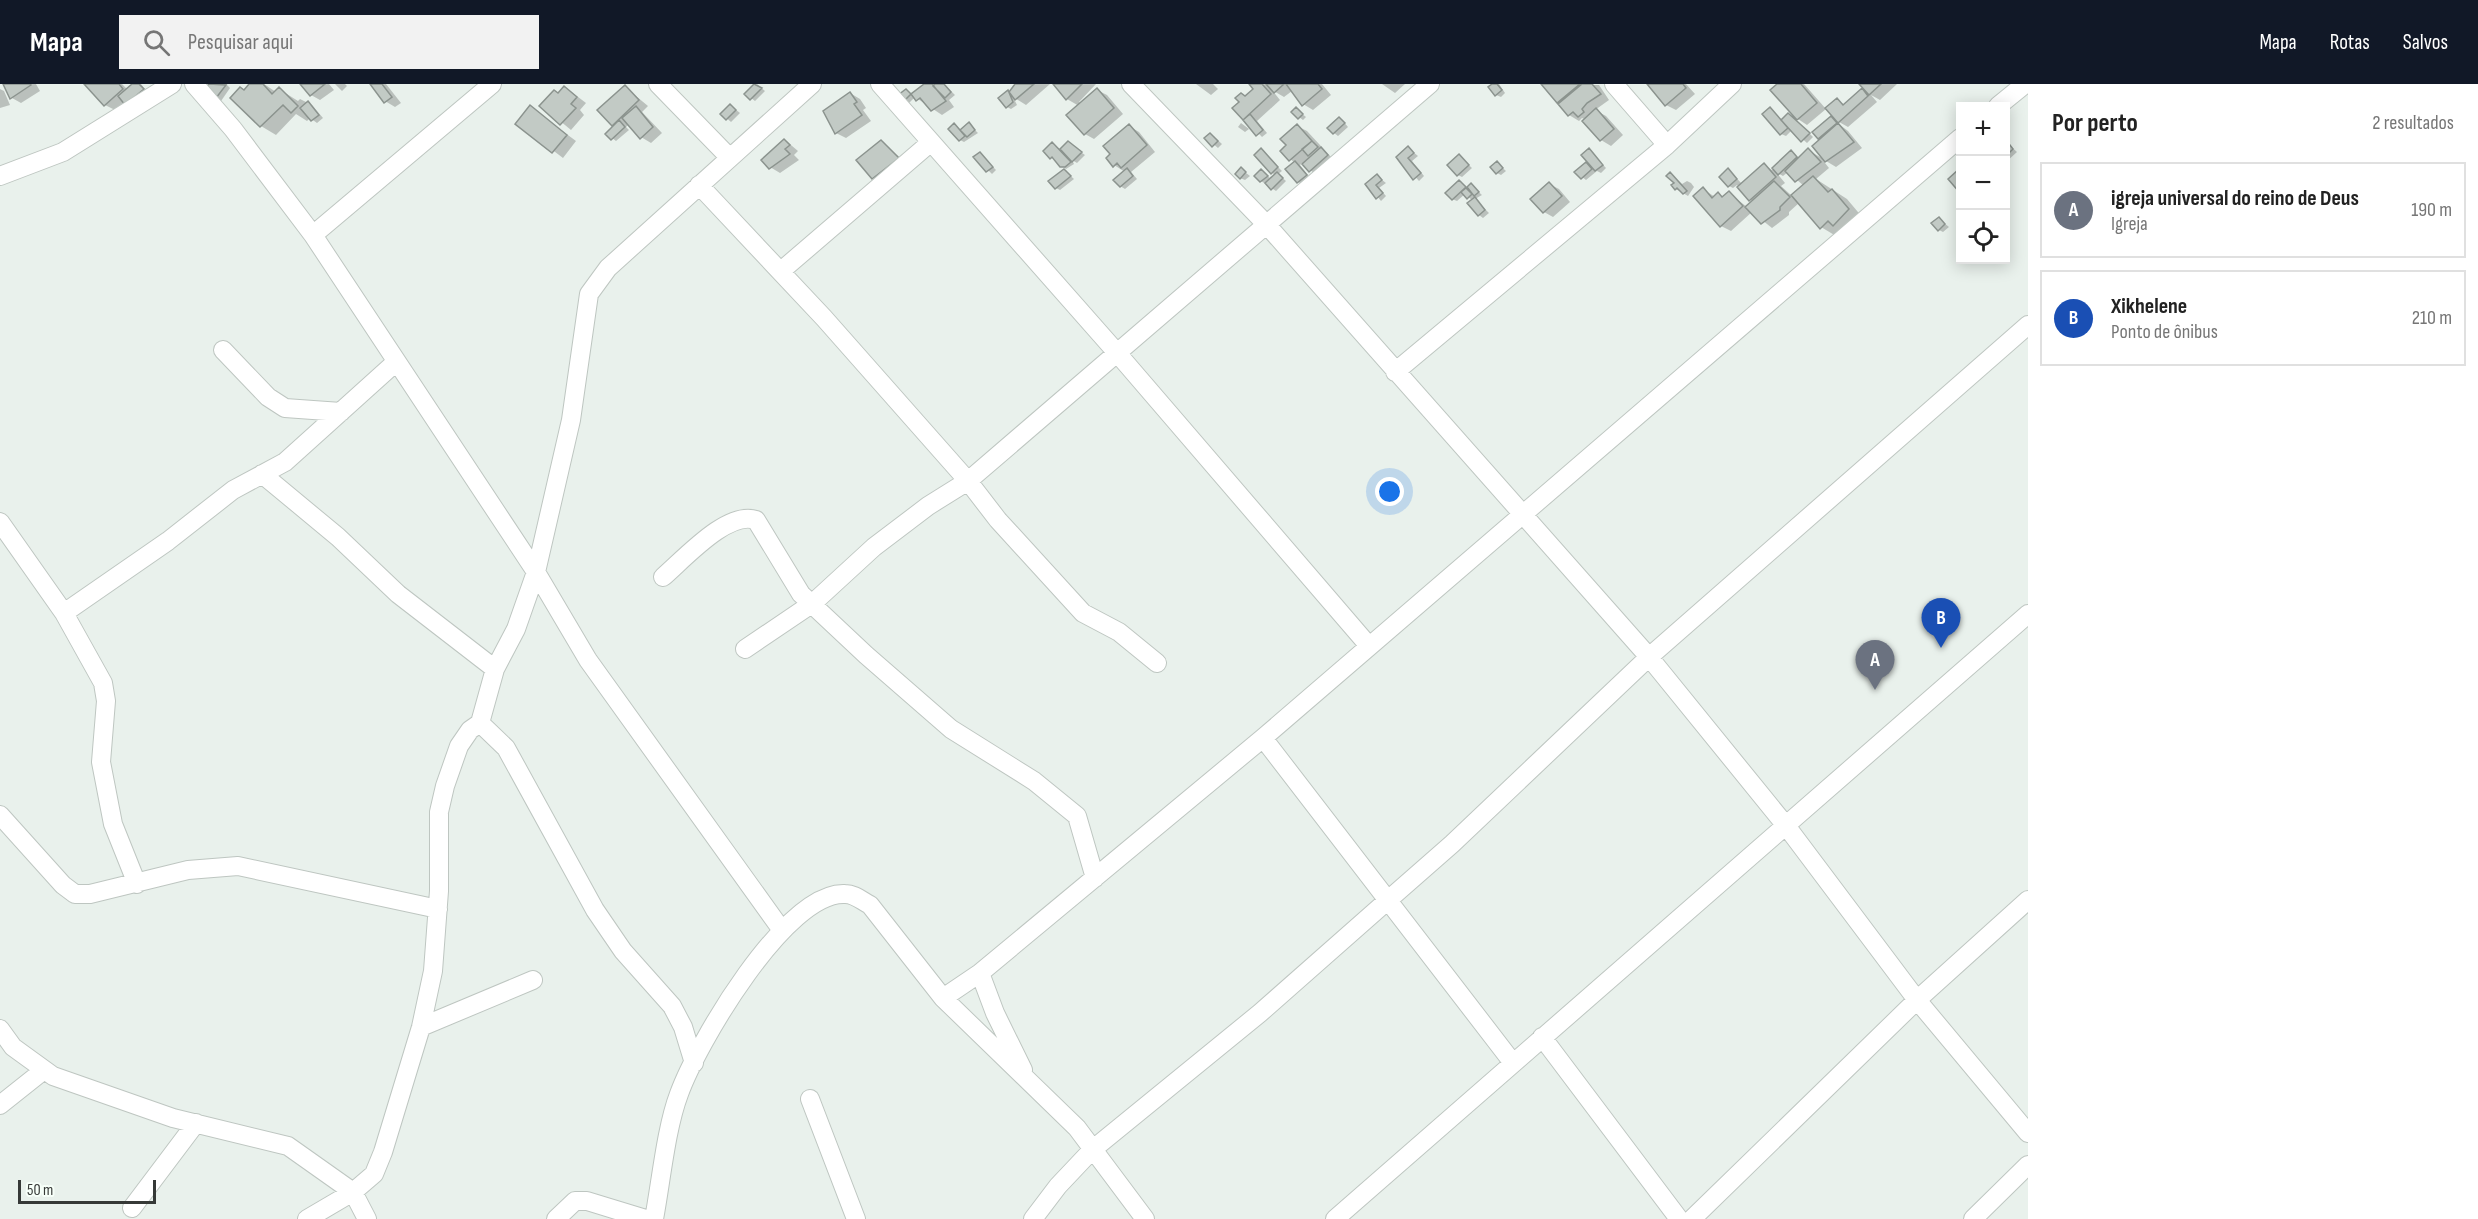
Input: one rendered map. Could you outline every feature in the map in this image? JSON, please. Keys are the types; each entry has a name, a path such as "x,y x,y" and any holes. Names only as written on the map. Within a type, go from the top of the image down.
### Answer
{"street":[{"path":"0,176 63,152 172,84"},
{"path":"194,84 233,129 313,235 536,572 588,660 781,929"},
{"path":"313,235 492,84"},
{"path":"658,84 729,157"},
{"path":"307,1219 353,1192 374,1174 383,1152 421,1027 433,971 438,909 439,812 459,746 470,730 480,723 495,669 516,628 536,572 572,420 589,294 608,268 812,84"},
{"path":"880,84 1118,354 1370,646"},
{"path":"745,649 813,603 874,548 928,506 968,481 1430,84"},
{"path":"1614,84 1667,145"},
{"path":"1395,372 1667,145 1732,84"},
{"path":"2003,102 2025,84"},
{"path":"1136,86 1266,224 1649,657 1787,827 1917,1000 2028,1133"},
{"path":"943,998 980,973 1263,738 1522,512 1956,141"},
{"path":"781,272 930,143"},
{"path":"699,185 781,272 1083,613 1119,632 1156,663"},
{"path":"1033,1219 1092,1150 1260,1013 1452,844 1649,657 2028,325"},
{"path":"223,350 268,397 285,408 341,412"},
{"path":"64,613 168,541 233,490 285,462 396,362"},
{"path":"262,474 338,537 398,594 495,669"},
{"path":"663,577 730,521 746,516 756,520 801,594 866,655 951,729 1064,804 1077,816 1095,878"},
{"path":"0,522 64,613 103,683 106,701 101,762 113,824 137,884"},
{"path":"1335,1219 2028,615"},
{"path":"480,723 506,748 595,910 623,951 672,1006 683,1027 694,1063"},
{"path":"1263,738 1513,1063"},
{"path":"0,815 63,885 75,894 90,894 188,870 238,866 438,909"},
{"path":"654,1219 679,1094 726,1005 781,929 813,904 844,894 855,896 870,905 943,998 1077,1128 1145,1219"},
{"path":"1692,1219 1917,1000 2028,900"},
{"path":"980,973 995,1013 1028,1079"},
{"path":"421,1027 533,980"},
{"path":"0,1029 13,1047 44,1070 87,1089 196,1123 288,1146 353,1192 367,1219"},
{"path":"1542,1037 1679,1219"},
{"path":"0,1105 44,1070"},
{"path":"810,1099 856,1219"},
{"path":"132,1208 196,1123"},
{"path":"1973,1219 2028,1165"},
{"path":"556,1219 575,1201 587,1201 646,1219"}],"building":[{"path":"3,84 30,84 31,85 10,99"},
{"path":"84,84 119,84 123,89 104,106"},
{"path":"132,84 139,84 144,89 125,105 118,96"},
{"path":"209,84 226,85 213,102 202,91"},
{"path":"249,84 263,84 272,94 279,87 298,106 291,113 283,105 260,127 230,98 240,87 244,90"},
{"path":"300,84 325,84 310,96"},
{"path":"370,84 382,84 392,97 384,103"},
{"path":"754,84 762,88 750,100 744,94"},
{"path":"924,84 932,84 946,101 931,111 920,98 916,101 911,94"},
{"path":"944,84 951,92 945,98 933,86"},
{"path":"1015,84 1034,84 1015,100 1009,92"},
{"path":"1053,84 1082,84 1066,100"},
{"path":"1249,84 1262,84 1271,94 1243,120 1232,108 1239,102 1235,98 1241,93 1245,96 1253,89"},
{"path":"1266,84 1284,84 1274,93"},
{"path":"1286,84 1318,84 1322,89 1302,106"},
{"path":"1497,84 1502,90 1495,96 1488,87"},
{"path":"1541,84 1580,84 1557,103"},
{"path":"1582,84 1592,84 1601,94 1587,103 1582,109 1584,112 1578,117 1573,112 1568,116 1558,104"},
{"path":"1647,84 1683,84 1686,88 1665,106"},
{"path":"1777,84 1801,84 1817,103 1797,120 1770,90"},
{"path":"1859,84 1881,84 1869,95"},
{"path":"625,85 639,100 612,126 597,110"},
{"path":"564,86 577,97 571,104 576,108 560,125 539,106 554,90 558,93"},
{"path":"1097,88 1114,108 1084,135 1066,115"},
{"path":"1862,88 1868,96 1838,123 1825,108 1837,98 1843,105"},
{"path":"906,89 911,94 904,101 898,95"},
{"path":"1008,90 1013,102 1006,108 998,98"},
{"path":"850,92 857,102 854,104 862,115 835,134 823,111"},
{"path":"308,101 319,115 311,121 300,108"},
{"path":"730,104 736,110 726,120 720,114"},
{"path":"530,105 567,135 552,153 515,124"},
{"path":"636,106 653,127 640,139 622,118"},
{"path":"1296,107 1303,114 1298,119 1291,112"},
{"path":"1770,107 1788,128 1780,135 1762,114"},
{"path":"1596,108 1614,129 1600,141 1582,121"},
{"path":"1788,113 1810,133 1801,142 1781,120"},
{"path":"1250,114 1263,130 1256,136 1243,120"},
{"path":"1831,116 1837,123 1818,139 1812,132"},
{"path":"1339,117 1345,123 1333,134 1327,128"},
{"path":"619,120 625,127 611,140 605,134"},
{"path":"969,122 975,130 967,137 960,130"},
{"path":"954,123 965,136 959,141 948,129"},
{"path":"1838,123 1854,142 1825,162 1812,146"},
{"path":"1129,124 1147,145 1121,168 1117,163 1113,167 1106,158 1110,154 1103,146"},
{"path":"1297,124 1312,141 1289,161 1280,151 1286,145 1280,139"},
{"path":"1210,133 1218,141 1212,147 1204,138"},
{"path":"784,139 790,145 785,149 790,154 769,169 761,160"},
{"path":"881,140 899,158 872,179 856,160"},
{"path":"1068,141 1082,152 1072,162 1060,149"},
{"path":"1312,141 1318,147 1308,156 1302,149"},
{"path":"1052,142 1071,162 1065,167 1060,167 1043,151"},
{"path":"1408,146 1414,153 1408,158 1421,173 1413,180 1396,157"},
{"path":"1321,147 1328,155 1309,172 1302,164"},
{"path":"1261,148 1278,167 1271,174 1254,155"},
{"path":"1589,148 1603,165 1595,171 1581,155"},
{"path":"1808,148 1821,162 1795,182 1785,171"},
{"path":"1791,150 1797,157 1778,175 1772,168"},
{"path":"980,152 993,167 986,172 973,157"},
{"path":"1459,154 1469,165 1457,176 1447,165"},
{"path":"1295,161 1307,175 1297,183 1285,169"},
{"path":"1497,161 1503,168 1496,174 1490,167"},
{"path":"1586,162 1592,169 1581,179 1574,172"},
{"path":"1764,163 1776,177 1749,201 1737,187"},
{"path":"1241,167 1246,172 1240,179 1235,174"},
{"path":"1127,168 1133,176 1120,187 1113,180"},
{"path":"1728,168 1737,179 1728,187 1719,177"},
{"path":"1064,169 1071,176 1055,189 1048,181"},
{"path":"1261,169 1268,176 1260,182 1254,176"},
{"path":"1277,172 1283,178 1271,190 1265,183"},
{"path":"1670,172 1687,191 1683,194 1671,185 1674,183 1666,176"},
{"path":"1956,172 1956,188 1948,179"},
{"path":"1377,174 1382,180 1376,185 1383,193 1376,199 1365,184"},
{"path":"1813,176 1828,192 1832,189 1849,209 1833,226 1828,221 1820,229 1791,195"},
{"path":"1459,180 1466,187 1452,200 1445,193"},
{"path":"1774,181 1790,197 1780,207 1780,210 1761,224 1745,207"},
{"path":"1549,182 1562,196 1543,213 1530,199"},
{"path":"1471,183 1479,192 1474,196 1467,187"},
{"path":"1703,187 1712,198 1718,192 1722,197 1729,191 1743,206 1720,227 1693,196"},
{"path":"1466,188 1472,194 1467,199 1461,192"},
{"path":"1475,197 1485,210 1478,216 1467,203"},
{"path":"1939,217 1945,224 1938,231 1931,223"}],"place":[{"name":"Xikhelene","path":"1941,648"},
{"name":"igreja universal do reino de Deus","path":"1875,690"}]}
